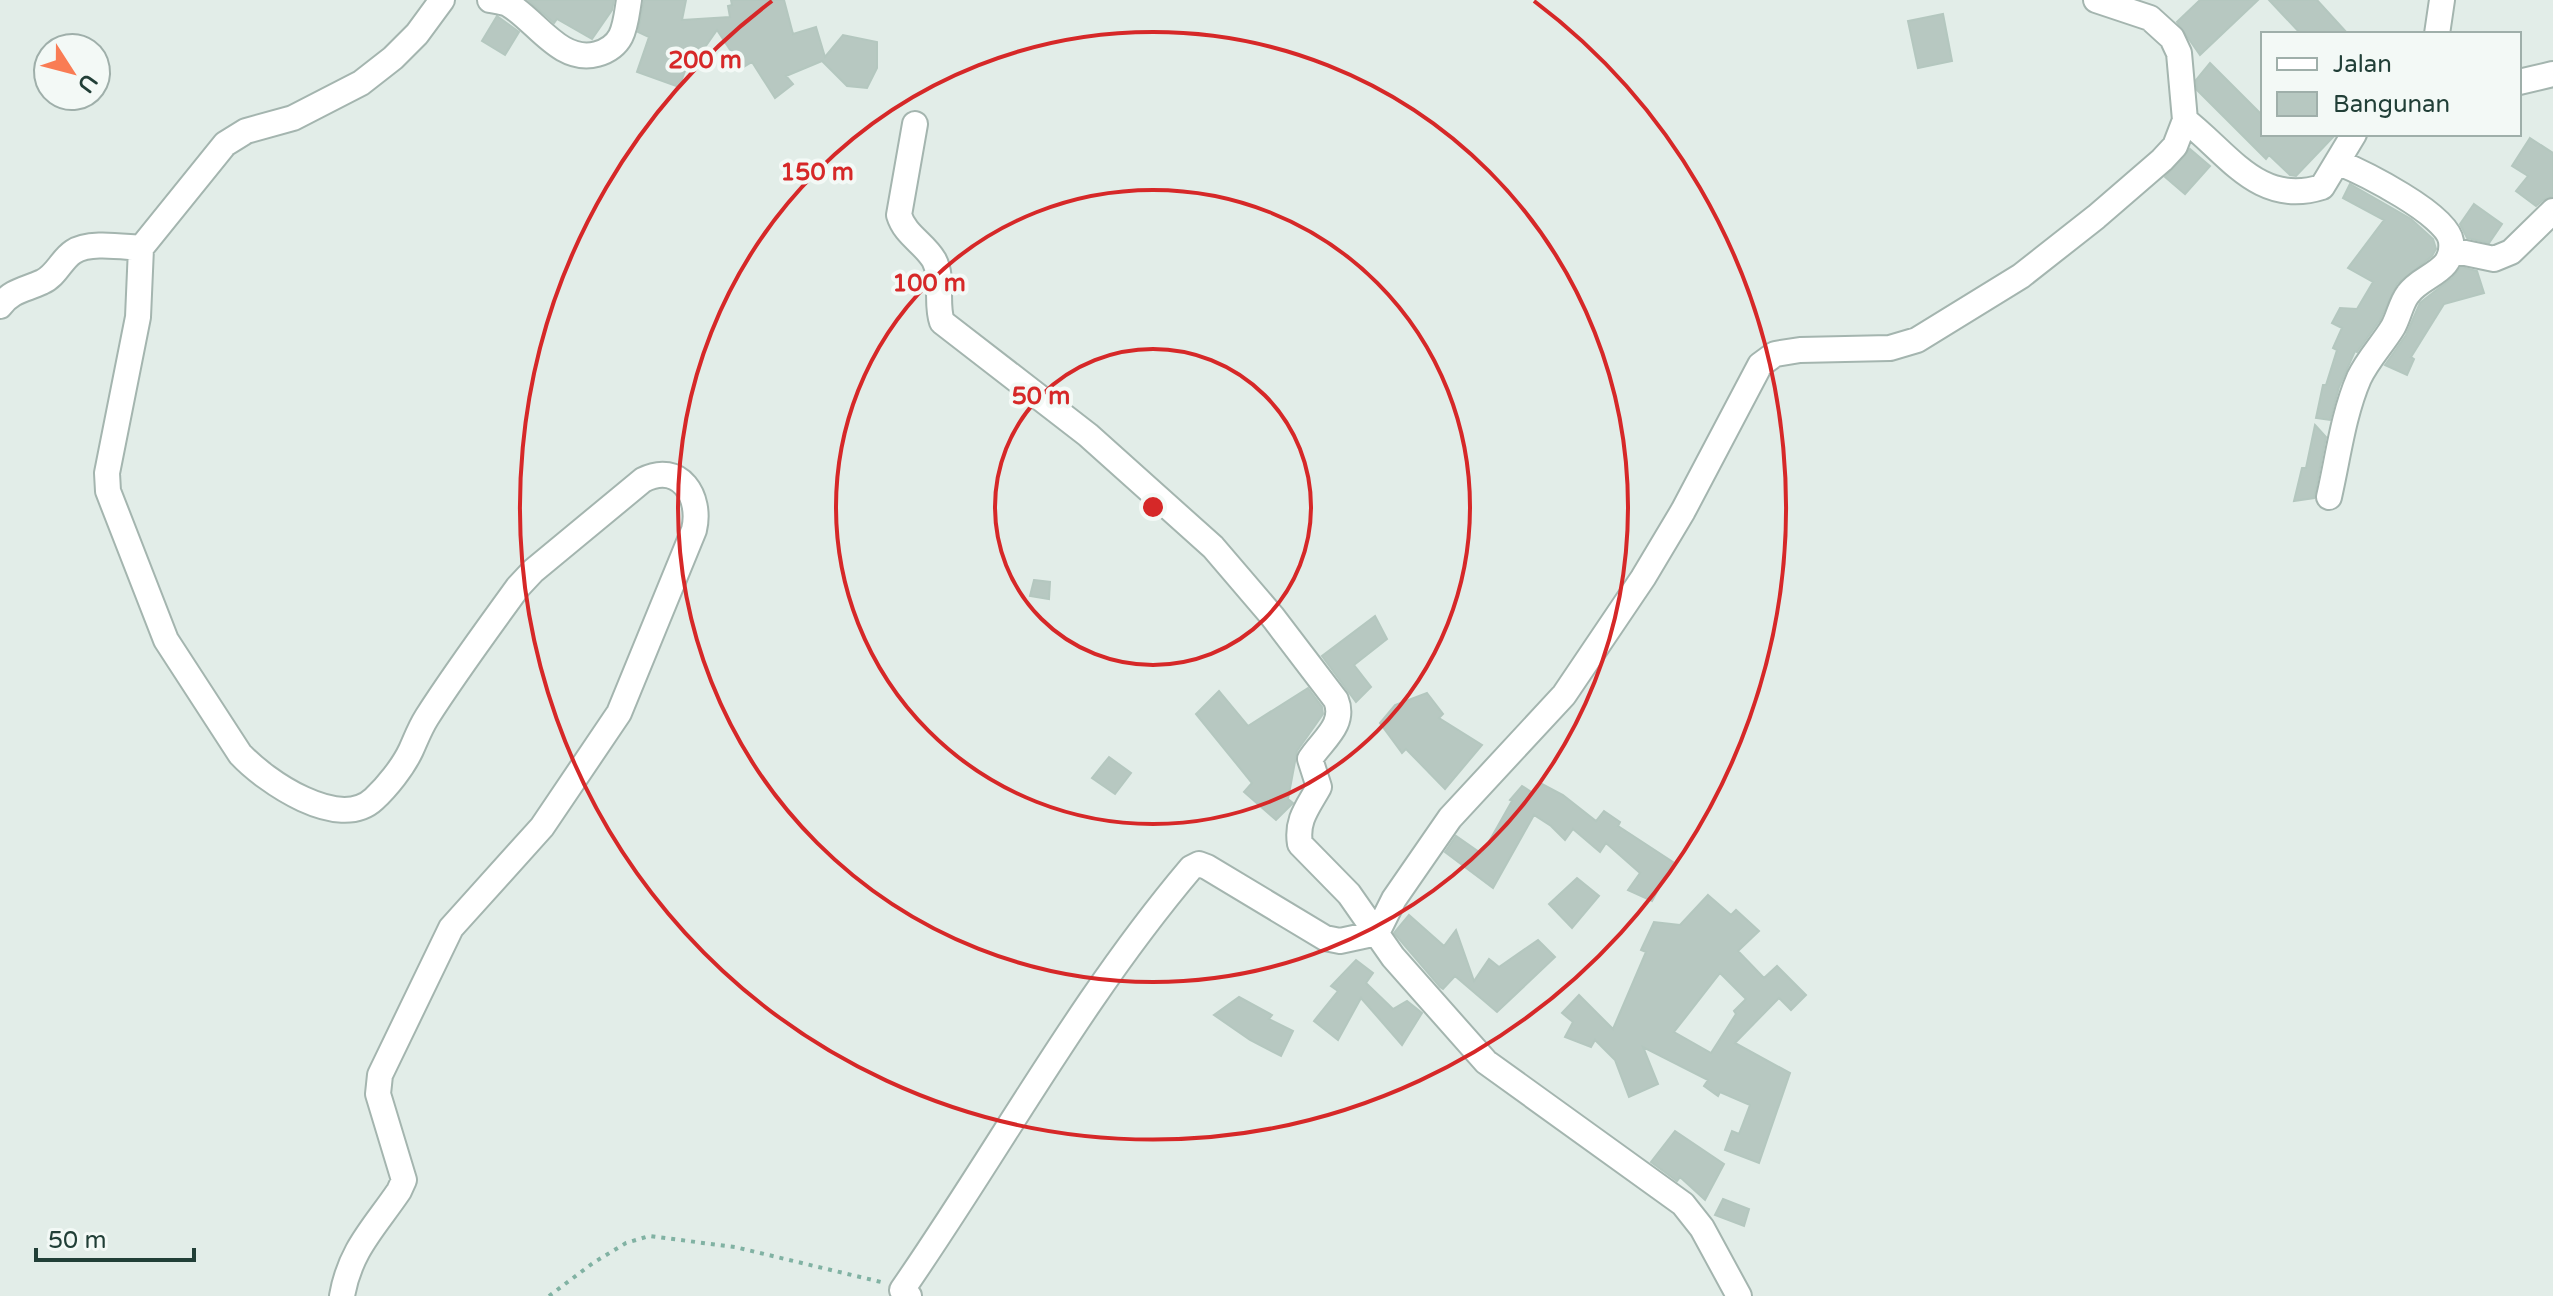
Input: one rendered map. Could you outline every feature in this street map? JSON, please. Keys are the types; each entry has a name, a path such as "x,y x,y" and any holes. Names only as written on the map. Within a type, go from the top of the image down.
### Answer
{"street":[{"path":"417,34 425,0"},
{"path":"342,1296 355,1254 404,1180 378,1094 380,1075 451,928 542,827 619,713 694,530 697,507 689,489 671,477 652,475 533,571 518,587 426,719 409,755 373,801 354,809 339,810 308,800 250,765 240,754 166,640 108,491 107,473 138,317 141,248 225,144 246,131 293,118 361,83 417,34 442,0"},
{"path":"490,0 507,4 567,51 580,56 594,55 614,47 624,35 629,0"},
{"path":"1377,933 1394,899 1450,818 1564,695 1643,578 1683,511 1760,365 1775,354 1800,350 1890,348 1917,340 2021,276 2096,217 2175,146 2185,120 2179,53 2172,38 2150,18 2096,0"},
{"path":"2437,32 2442,0"},
{"path":"2521,82 2553,74"},
{"path":"2185,120 2251,179 2269,188 2290,192 2322,187 2353,136"},
{"path":"915,124 899,215 902,224 935,262 939,281 937,308 942,322 1088,435 1213,547 1272,616 1336,700 1338,718 1333,730 1310,759 1319,787 1302,814 1300,844 1349,894 1393,957 1496,1071 1683,1204 1702,1228 1739,1296"},
{"path":"2329,497 2353,394 2360,377 2393,326 2405,297 2416,283 2441,270 2451,250 2451,239 2438,221 2393,188 2337,162"},
{"path":"2451,250 2494,259 2511,252 2553,211"},
{"path":"0,306 18,290 43,282 75,250 90,246 141,248"},
{"path":"906,1293 1106,975 1191,868 1199,864 1207,867 1325,938 1340,941 1377,933"}],"path":[{"path":"549,1296 615,1249 649,1236 735,1247 887,1283 906,1293"}],"building":[{"path":"528,0 614,0 612,10 592,39 557,19 554,23"},
{"path":"644,0 686,0 682,20 730,17 728,6 732,5 731,0 784,0 793,34 816,27 825,57 843,35 877,42 877,68 867,88 847,86 822,61 786,76 793,84 775,98 752,62 742,68 717,30 703,50 694,47 679,87 637,72 649,37 638,32"},
{"path":"2200,0 2258,0 2200,55 2177,22"},
{"path":"2269,0 2317,0 2346,32 2299,32"},
{"path":"1943,14 1952,61 1918,68 1908,21"},
{"path":"497,16 519,32 505,55 482,41"},
{"path":"2210,63 2261,114 2261,136 2334,136 2296,176 2290,175 2269,155 2266,159 2197,90 2196,80"},
{"path":"2530,138 2553,153 2553,196 2536,206 2516,191 2528,176 2512,166"},
{"path":"2190,149 2210,166 2185,194 2165,177"},
{"path":"2350,184 2411,219 2433,239 2436,249 2432,256 2397,284 2380,320 2355,351 2339,387 2330,420 2316,418 2323,385 2326,385 2337,350 2333,348 2342,328 2332,323 2340,308 2357,309 2373,282 2348,268 2384,220 2343,198"},
{"path":"2474,204 2502,224 2489,243 2467,238 2460,224"},
{"path":"2461,267 2477,271 2484,293 2444,304 2411,357 2414,359 2407,375 2385,365 2406,335 2420,303"},
{"path":"2315,425 2326,437 2314,498 2294,501 2302,468 2306,468"},
{"path":"1034,580 1050,582 1049,599 1030,596"},
{"path":"1375,616 1387,639 1354,665 1371,687 1356,702 1322,656"},
{"path":"1308,688 1322,707 1323,714 1297,751 1288,799 1293,803 1276,820 1244,792 1252,783 1196,714 1219,691 1248,726"},
{"path":"1427,693 1443,714 1439,718 1482,745 1445,789 1406,749 1402,753 1380,723 1395,705"},
{"path":"1109,757 1131,773 1115,794 1092,778"},
{"path":"1540,783 1563,795 1596,821 1604,811 1620,822 1618,826 1673,862 1652,901 1628,890 1640,873 1606,843 1600,852 1573,829 1565,840 1534,815 1493,888 1445,852 1456,836 1482,854 1510,800 1522,786 1533,793"},
{"path":"1577,878 1599,896 1572,928 1549,904"},
{"path":"1708,895 1731,915 1736,910 1759,931 1738,951 1764,978 1777,966 1806,995 1791,1010 1779,998 1735,1043 1790,1073 1759,1163 1725,1150 1732,1131 1739,1134 1750,1105 1720,1092 1718,1096 1704,1086 1708,1080 1643,1047 1658,1084 1629,1097 1615,1060 1595,1040 1591,1047 1565,1037 1573,1022 1562,1013 1579,995 1613,1029 1646,952 1641,950 1654,922 1680,925","holes":["1720,973 1746,999 1734,1011 1736,1014 1711,1053 1674,1032"]},
{"path":"1409,915 1444,946 1456,930 1474,981 1489,959 1499,967 1538,940 1555,957 1497,1012 1455,976 1443,989 1440,987 1394,933"},
{"path":"1356,960 1373,973 1366,983 1393,1009 1407,1001 1422,1013 1402,1045 1361,998 1338,1040 1314,1021 1338,991 1331,986"},
{"path":"1239,997 1272,1015 1269,1019 1293,1031 1281,1056 1250,1040 1214,1015"},
{"path":"1675,1131 1724,1164 1705,1200 1680,1177 1677,1181 1651,1162"},
{"path":"1723,1199 1749,1209 1744,1226 1715,1215"}]}
